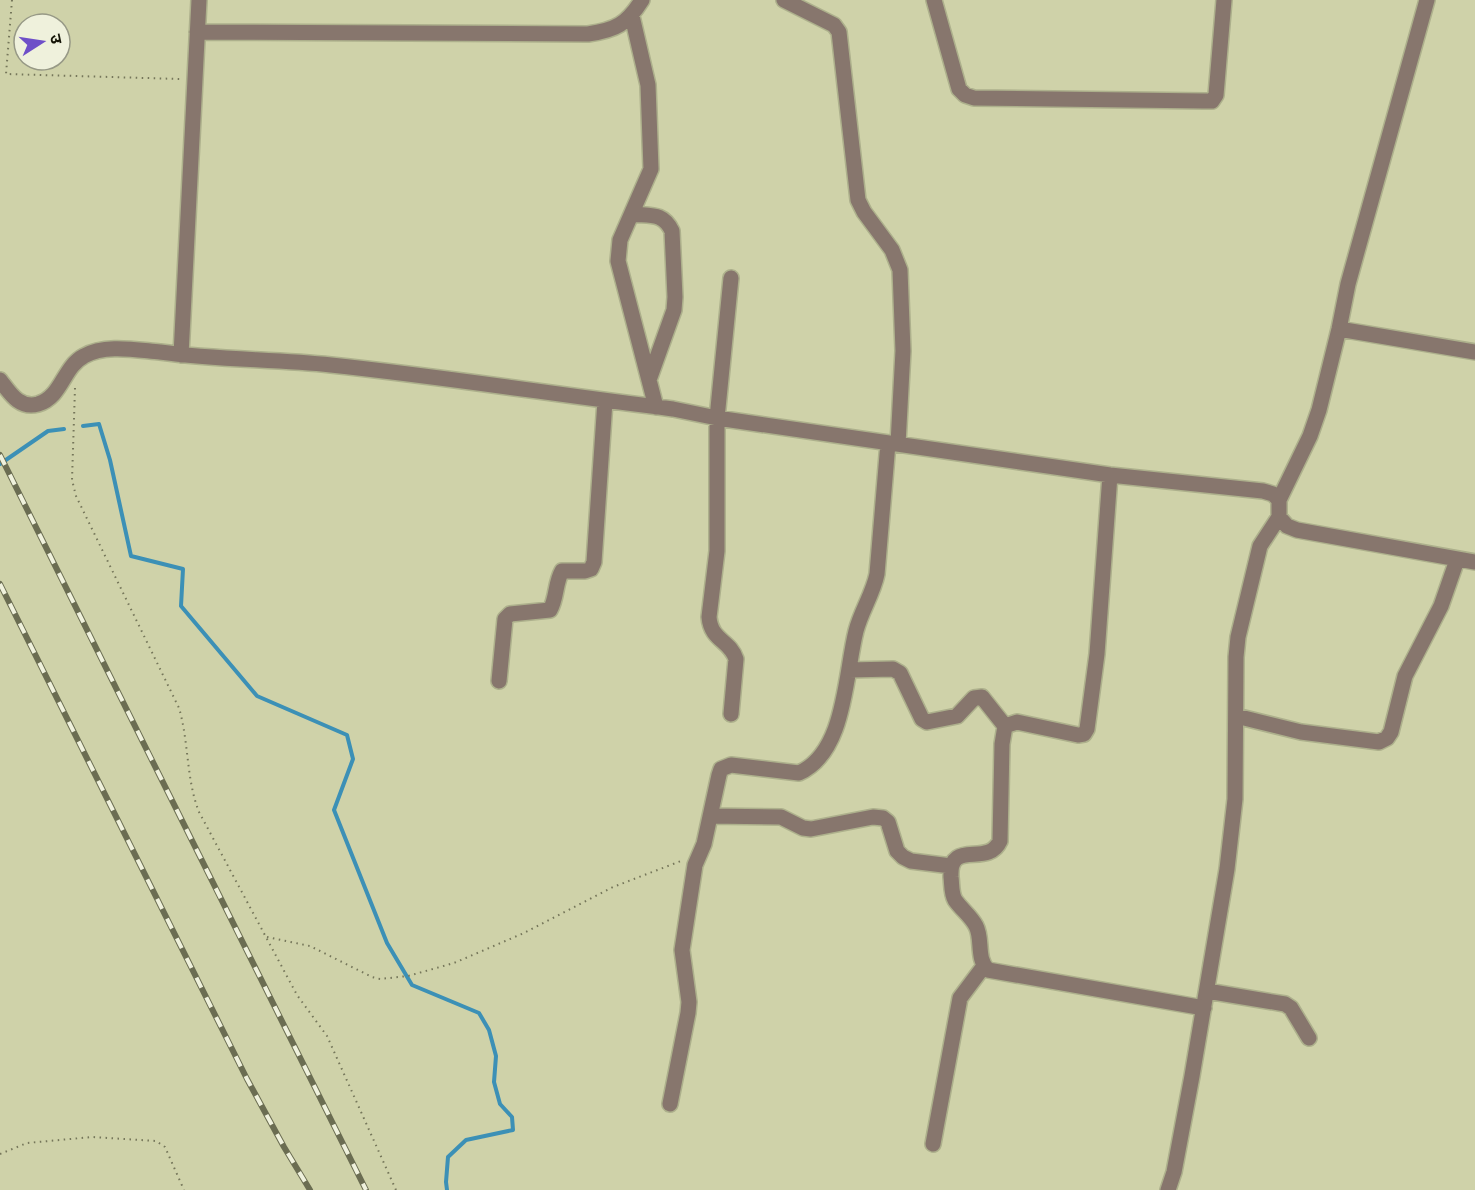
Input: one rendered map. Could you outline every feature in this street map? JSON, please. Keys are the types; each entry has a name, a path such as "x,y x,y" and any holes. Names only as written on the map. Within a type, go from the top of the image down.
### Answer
{"street":[{"path":"181,355 198,0"},
{"path":"197,33 588,34 624,23 632,16 642,0"},
{"path":"670,1104 689,1002 682,950 693,877 710,816 718,775 725,766 799,772 805,770 825,752 829,745 843,702 857,627 877,574 903,351 900,270 892,250 858,200 839,32 834,26 784,0"},
{"path":"934,0 959,89 965,95 974,98 1204,101 1212,101 1216,95 1224,0"},
{"path":"1168,1190 1182,1130 1227,869 1235,799 1238,637 1260,546 1279,517 1279,500 1310,436 1319,410 1348,284 1427,0"},
{"path":"632,16 648,85 651,169 620,240 618,261 656,407"},
{"path":"632,214 661,217 667,221 672,231 674,310 649,380"},
{"path":"731,278 717,418 717,551 709,617 714,634 734,651 736,659 731,714"},
{"path":"1339,329 1475,352"},
{"path":"0,380 19,403 31,406 52,397 75,364 84,356 104,351 130,349 181,355 330,365 656,407 717,418 1110,475 1263,491 1273,494 1279,500"},
{"path":"500,681 505,619 510,614 550,610 554,604 562,571 585,571 591,569 594,562 605,401"},
{"path":"1005,726 1017,722 1078,735 1084,734 1087,729 1097,654 1110,475"},
{"path":"1279,517 1287,526 1298,530 1475,562"},
{"path":"1236,716 1301,732 1379,742 1387,738 1391,732 1405,676 1441,606 1457,560"},
{"path":"849,670 893,669 900,673 922,719 927,722 957,716 974,698 982,697 1005,726 1002,744 1000,841 996,849 991,852 958,856 953,860 951,866 954,898 976,925 984,966 960,998 933,1144"},
{"path":"710,816 781,817 811,830 873,817 883,818 888,822 897,851 903,857 911,861 951,866"},
{"path":"984,966 994,971 1204,1008"},
{"path":"1207,991 1285,1004 1291,1008 1309,1038"}],"path":[{"path":"12,0 6,74 195,80"},
{"path":"75,387 72,480 75,496 179,708 184,725 192,794 199,812 297,995 331,1043 396,1190"},
{"path":"267,937 310,946 372,977 380,979 408,976 466,958 524,933 613,887 700,853"},
{"path":"0,1154 27,1143 92,1137 156,1142 165,1148 184,1190"}],"waterway":[{"path":"83,426 99,424 110,460 131,556 183,569 181,606 257,696 347,735 353,759 334,810 387,943 412,985 479,1013 489,1030 496,1056 494,1082 500,1104 512,1117 513,1130 466,1140 448,1157 447,1190"},
{"path":"0,464 48,431 64,429"}],"railway":[{"path":"0,455 366,1190"},
{"path":"0,584 247,1079 310,1190"}]}
